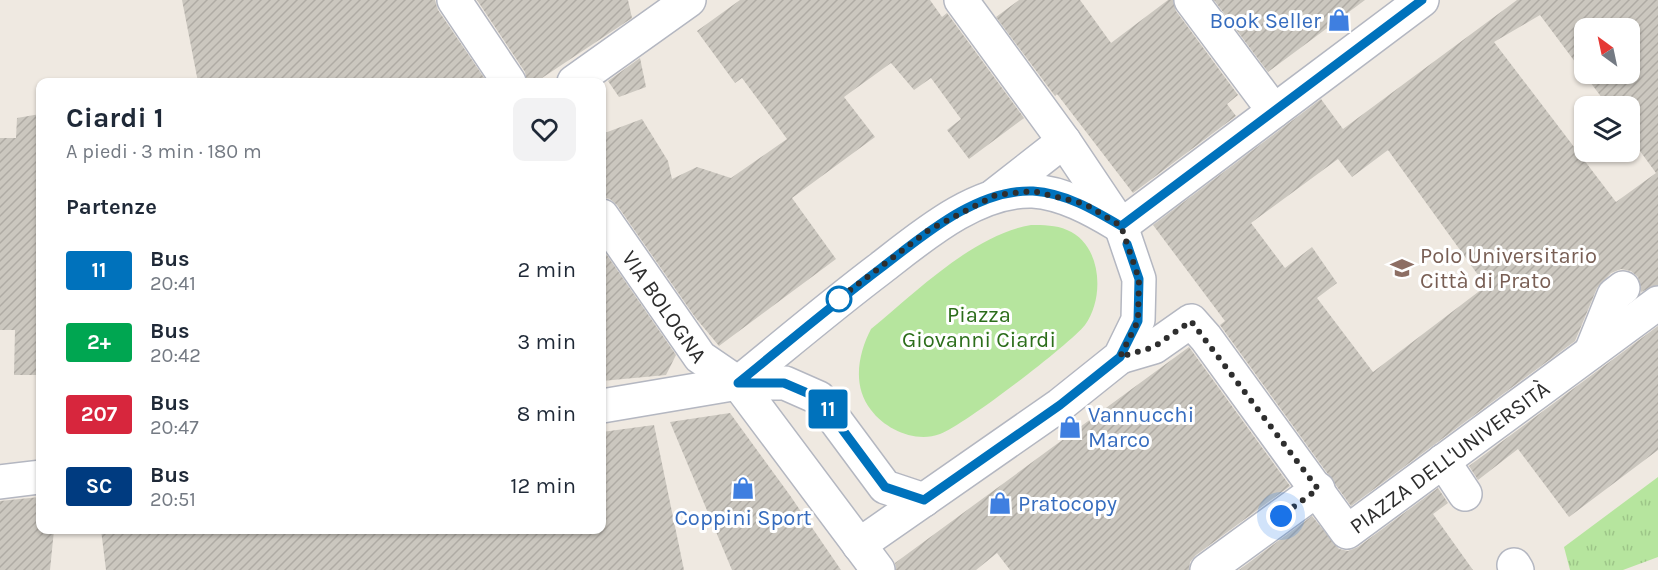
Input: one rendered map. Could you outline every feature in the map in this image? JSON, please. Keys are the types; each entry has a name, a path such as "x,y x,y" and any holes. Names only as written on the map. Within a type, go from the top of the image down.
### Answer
{"street":[{"path":"454,0 506,78"},
{"path":"580,78 689,0"},
{"path":"961,0 1064,141 1121,226 1139,279 1138,321 1120,357"},
{"path":"1191,0 1274,111"},
{"path":"1121,226 1422,0"},
{"path":"738,383 836,301 929,230 996,195 1064,141"},
{"path":"996,195 1033,191 1085,204 1121,226"},
{"name":"VIA BOLOGNA","path":"606,222 700,357 738,383"},
{"path":"1591,352 1614,295 1623,288"},
{"path":"784,383 836,301"},
{"name":"PIAZZA DELL'UNIVERSITÀ","path":"1318,489 1347,532 1658,303"},
{"path":"868,557 924,500 1060,405 1120,357 1154,347 1191,321 1318,489 1207,570"},
{"path":"738,383 868,557"},
{"path":"606,405 738,383 784,383 819,398 885,487 924,500"},
{"path":"1443,461 1465,494"},
{"path":"0,482 36,478"},
{"path":"868,557 885,487"}],"green space":[{"name":"Piazza Giovanni Ciardi","path":"1031,225 1063,228 1079,237 1087,247 1097,273 1097,287 1096,301 1085,325 1015,384 952,428 940,434 921,437 893,429 871,410 861,391 860,359 871,329 967,252 988,240"},
{"path":"1658,477 1658,557 1623,570 1570,570 1564,547"}],"building":[{"path":"182,0 435,0 438,10 484,78 197,78"},
{"path":"477,0 628,0 632,18 542,78 526,78 525,72"},
{"path":"740,0 930,0 942,17 947,13 1024,118 969,159 947,130 961,119 931,78 914,90 891,63 844,97 875,137 792,198 836,259 719,346 695,317 617,205 606,198 606,132 642,119 668,161 672,179 697,167 731,178 787,139 742,78 735,83 697,31"},
{"path":"1019,0 1080,0 1111,43 1168,0 1173,0 1176,11 1238,95 1227,104 1236,116 1133,193 1057,94 1055,96 996,17"},
{"path":"1214,0 1365,0 1268,72"},
{"name":"Polo Universitario Città di Prato","path":"1517,0 1658,0 1658,285 1641,292 1638,277 1631,271 1621,269 1611,273 1597,288 1575,341 1351,506 1220,325 1225,321 1153,225 1321,99 1343,129","holes":["1388,150 1486,286 1373,372 1317,298 1337,283 1312,247 1285,268 1251,223 1338,159 1352,177"]},
{"path":"640,58 646,87 619,97 608,81"},
{"path":"36,115 36,375 14,375 15,330 0,330 0,138 16,138 17,118"},
{"path":"606,254 676,355 666,375 606,381"},
{"path":"1658,326 1658,450 1569,517 1518,449 1478,480 1469,466"},
{"path":"1189,347 1290,486 1196,555 1190,562 1189,570 1010,570 997,553 976,570 896,570 895,563"},
{"path":"730,413 841,570 732,570 670,422"},
{"path":"654,425 684,570 106,570 102,534 606,534 606,431"},
{"path":"1438,488 1448,503 1433,514 1473,570 1239,570 1312,516 1339,549 1348,551 1358,547"},
{"path":"36,497 36,534 54,534 50,570 0,570 0,501"}],"bus line":[{"name":"11","path":"1127,244 1139,279 1138,321 1120,357 1060,405 924,500 885,487 819,398 784,383 738,383 836,301 929,230 996,195 1033,191 1085,204 1121,226 1422,0"}],"place":[{"name":"Book Seller","path":"1339,20"},
{"name":"Polo Universitario Città di Prato","path":"1402,268"},
{"name":"Vannucchi Marco","path":"1070,427"},
{"name":"Coppini Sport","path":"743,488"},
{"name":"Pratocopy","path":"1000,503"}],"route":[{"path":"839,299 836,301 929,230 996,195 1033,191 1085,204 1121,226 1139,279 1138,321 1120,357 1154,347 1191,321 1318,489 1281,516"}]}
